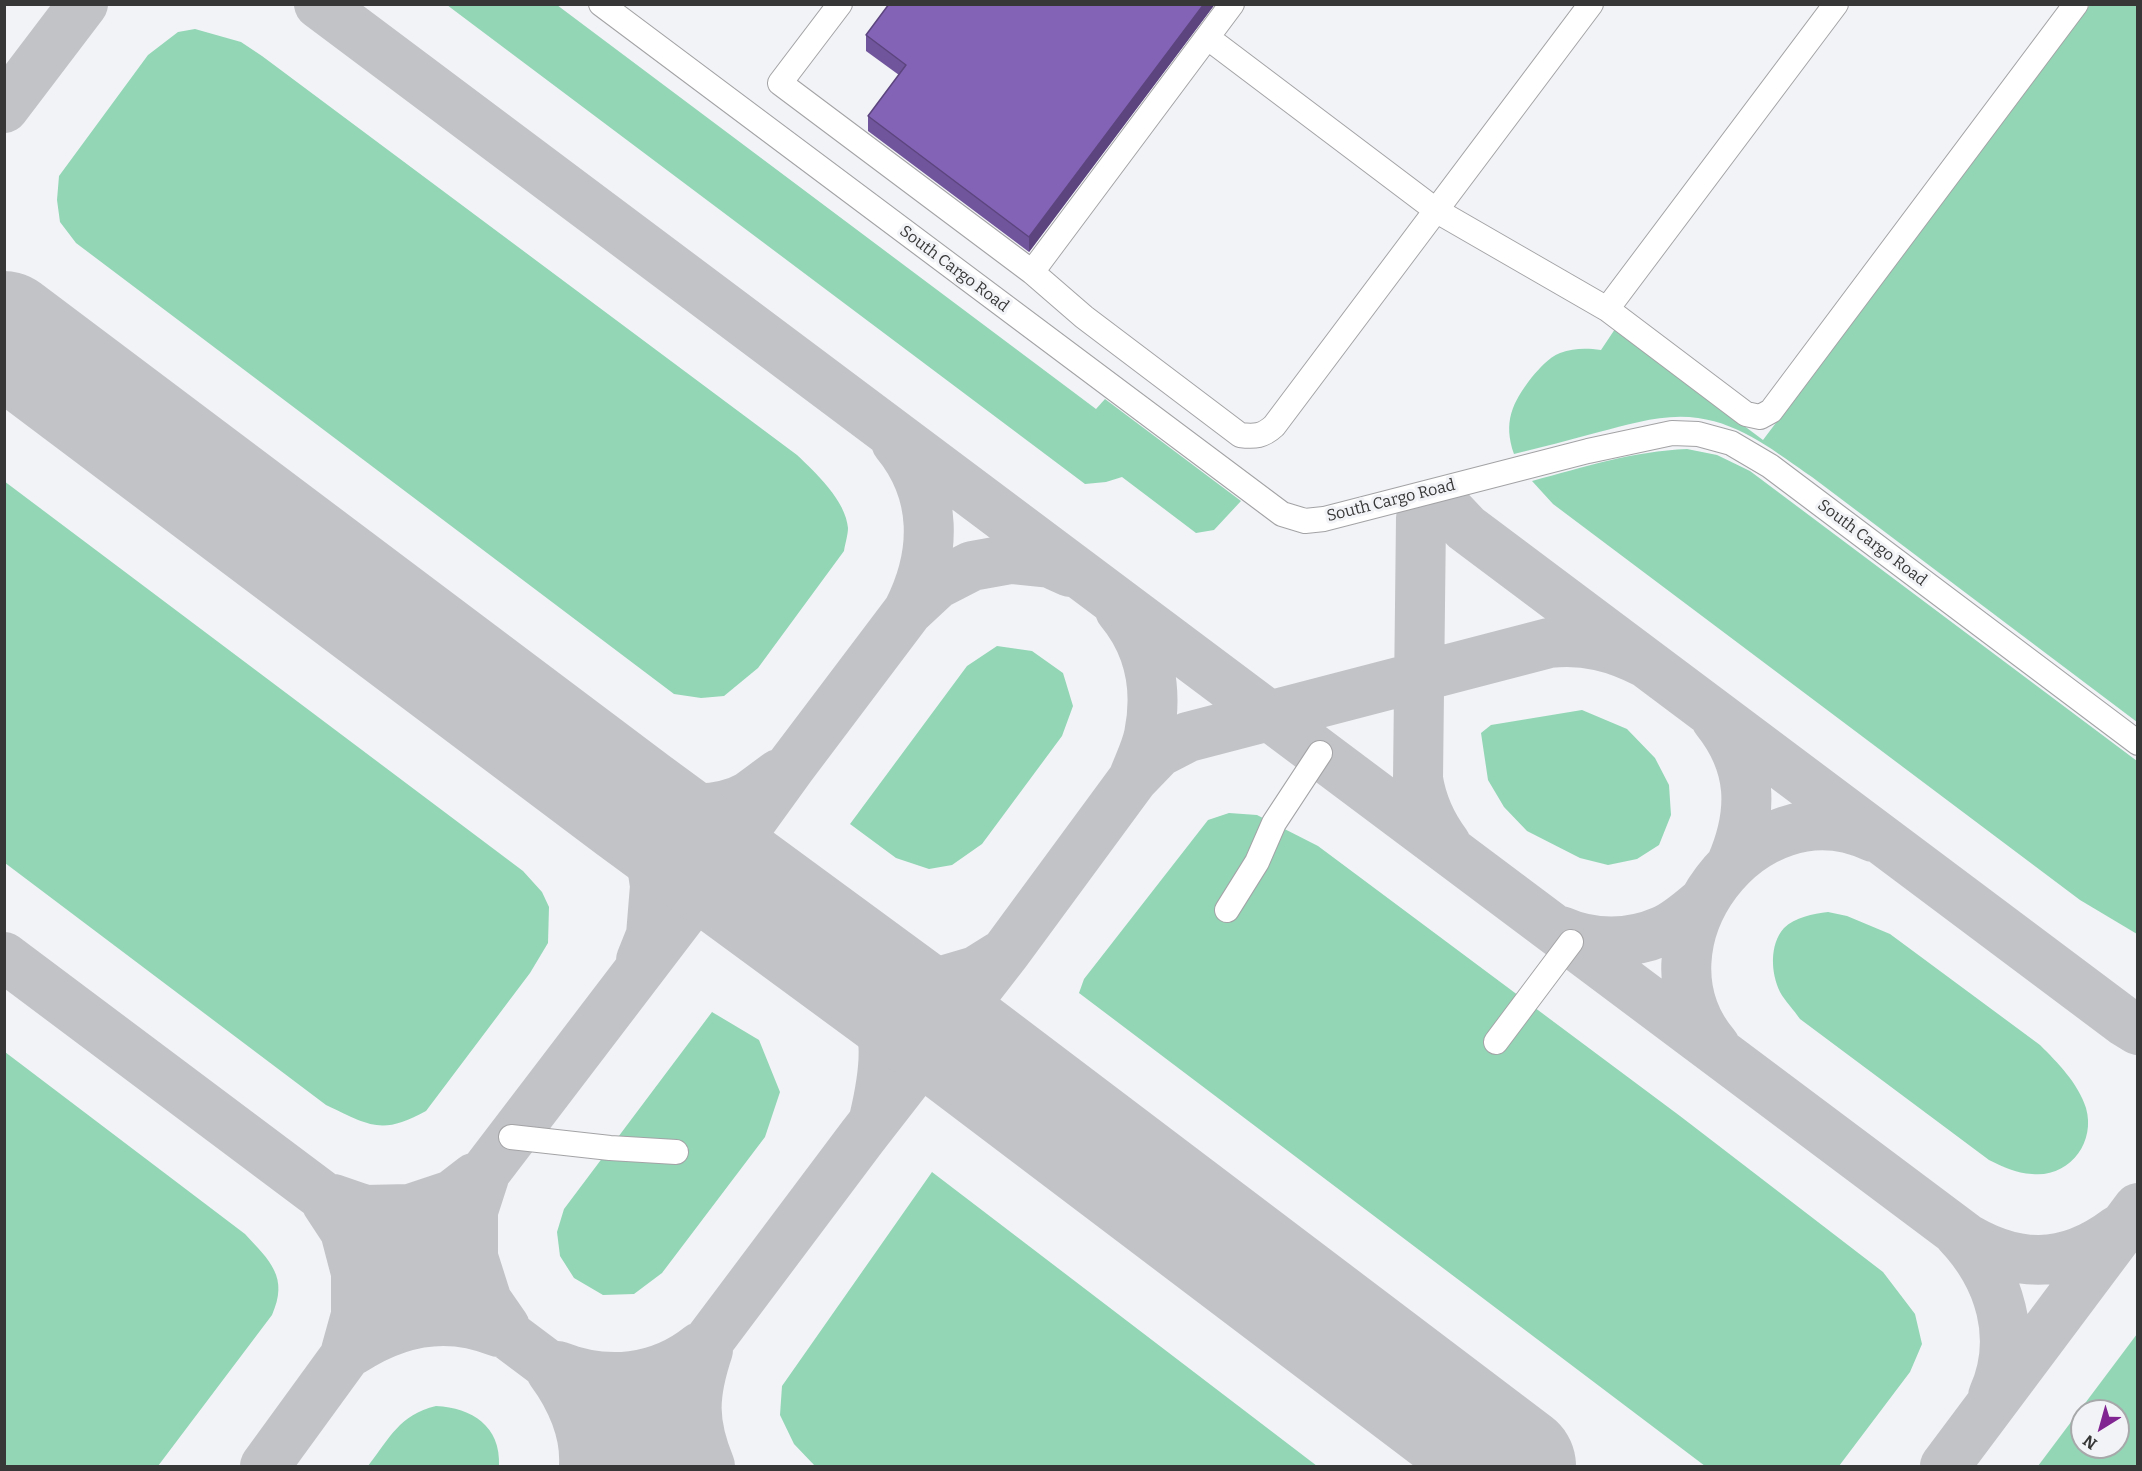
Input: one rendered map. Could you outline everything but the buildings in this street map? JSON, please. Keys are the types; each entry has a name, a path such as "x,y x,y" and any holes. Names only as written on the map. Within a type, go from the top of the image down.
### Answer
{"lane":[{"name":"South Cargo Road","path":"601,4 1282,514 1305,521 1324,519 1588,451 1672,433 1698,434 1731,443 1770,466 2138,743"},
{"path":"840,4 780,83 1032,272 1084,317 1240,435 1253,437 1265,434 1274,426 1591,4"},
{"path":"1032,272 1233,4"},
{"path":"1607,309 1836,4"},
{"path":"1208,38 1437,211 1607,309 1746,414 1760,417 1771,411 2076,4"},
{"path":"1061,348 1084,317"},
{"path":"1227,910 1257,862 1274,823 1320,753"},
{"path":"1497,1042 1571,942"},
{"path":"511,1137 610,1148 676,1152"}],"green space":[{"path":"447,5 557,5 1096,409 1105,399 1241,501 1214,530 1196,533 1122,477 1106,482 1085,484"},
{"path":"2090,5 2137,5 2137,722 1812,477 1772,449 1729,426 1698,418 1660,418 1514,454 1509,432 1511,413 1532,377 1548,360 1560,353 1580,349 1601,350 1615,329 1763,440"},
{"path":"195,29 241,42 262,56 797,455 821,478 836,498 846,518 848,531 844,551 758,668 724,696 701,698 674,694 76,243 60,222 57,200 59,176 148,55 178,32"},
{"path":"1687,449 1717,455 1750,471 2137,761 2137,934 2080,900 1553,504 1532,481 1628,456"},
{"path":"4,481 523,871 542,892 549,907 548,943 530,973 426,1111 397,1123 375,1125 353,1118 326,1105 5,863"},
{"path":"997,646 1032,651 1063,673 1073,706 1062,736 982,844 952,865 929,869 896,858 850,824 967,666"},
{"path":"1582,710 1627,729 1655,758 1669,785 1671,815 1659,845 1637,859 1608,865 1580,858 1527,831 1504,807 1488,780 1481,733 1491,725"},
{"path":"1229,813 1257,815 1318,846 1680,1116 1883,1272 1915,1314 1922,1344 1910,1372 1839,1466 1705,1466 1079,993 1084,979 1208,820"},
{"path":"1828,912 1847,916 1890,934 2040,1045 2073,1082 2086,1108 2087,1134 2077,1156 2068,1164 2045,1174 2020,1172 1989,1160 1800,1019 1782,995 1777,984 1773,968 1776,942 1784,928 1793,921"},
{"path":"712,1012 759,1040 780,1092 765,1137 662,1273 634,1294 603,1295 574,1278 560,1256 557,1232 564,1209"},
{"path":"5,1052 245,1234 269,1261 278,1280 277,1302 272,1315 158,1466 8,1466 5,1464"},
{"path":"932,1172 1317,1466 815,1466 794,1444 780,1415 782,1386"},
{"path":"2137,1334 2137,1466 2038,1466 2070,1423 2070,1459 2130,1459 2130,1399 2088,1399"},
{"path":"436,1406 461,1411 482,1422 495,1440 499,1466 368,1466 396,1429 413,1415"}],"taxiway":[{"path":"4,108 83,4"},
{"path":"319,4 1973,1243"},
{"path":"896,442 920,482 929,524 924,568 908,611"},
{"path":"1449,510 1466,528 2138,1030"},
{"path":"1421,518 1418,779 1428,813 1446,844"},
{"path":"265,1466 345,1356 718,867 908,611 937,584 972,566 1011,559 1050,563 1070,572"},
{"path":"1120,610 1138,638 1145,654 1152,685 1152,718 1149,735 1133,779"},
{"path":"615,1466 862,1137 1005,953 1133,779 1159,752 1188,737 1549,643 1587,643 1623,653 1646,663"},
{"path":"1716,719 1737,754 1746,789 1744,826 1731,865"},
{"path":"641,960 651,935 655,886 649,845 633,805 692,809 722,806 749,796 779,774"},
{"path":"1715,1046 1692,1006 1686,963 1695,920 1716,882 1747,851 1785,831 1828,825 1873,837"},
{"path":"1561,931 1598,941 1637,939 1668,928 1704,901"},
{"path":"874,1119 882,1076 883,1040 874,1005 853,967 878,978 904,982 942,981 976,971 1000,956"},
{"path":"4,957 683,1466"},
{"path":"484,1177 473,1211 473,1257 487,1301 505,1327"},
{"path":"333,1199 365,1210 410,1209 452,1195 474,1178"},
{"path":"326,1202 345,1231 356,1273 356,1315 346,1351"},
{"path":"1945,1466 2138,1208"},
{"path":"1958,1233 1999,1253 2039,1260 2059,1258 2079,1252 2118,1230"},
{"path":"1958,1233 1973,1250 1985,1269 2001,1309 2004,1352 2001,1374 1993,1396"},
{"path":"352,1351 386,1333 422,1323 460,1322 498,1332"},
{"path":"558,1366 595,1376 632,1376 667,1367 700,1347"},
{"path":"708,1350 699,1381 697,1408 700,1436 710,1466"},
{"path":"551,1371 565,1392 576,1416 580,1428 584,1466"}],"runway":[{"path":"4,332 633,805 942,1032 1515,1466"}]}
